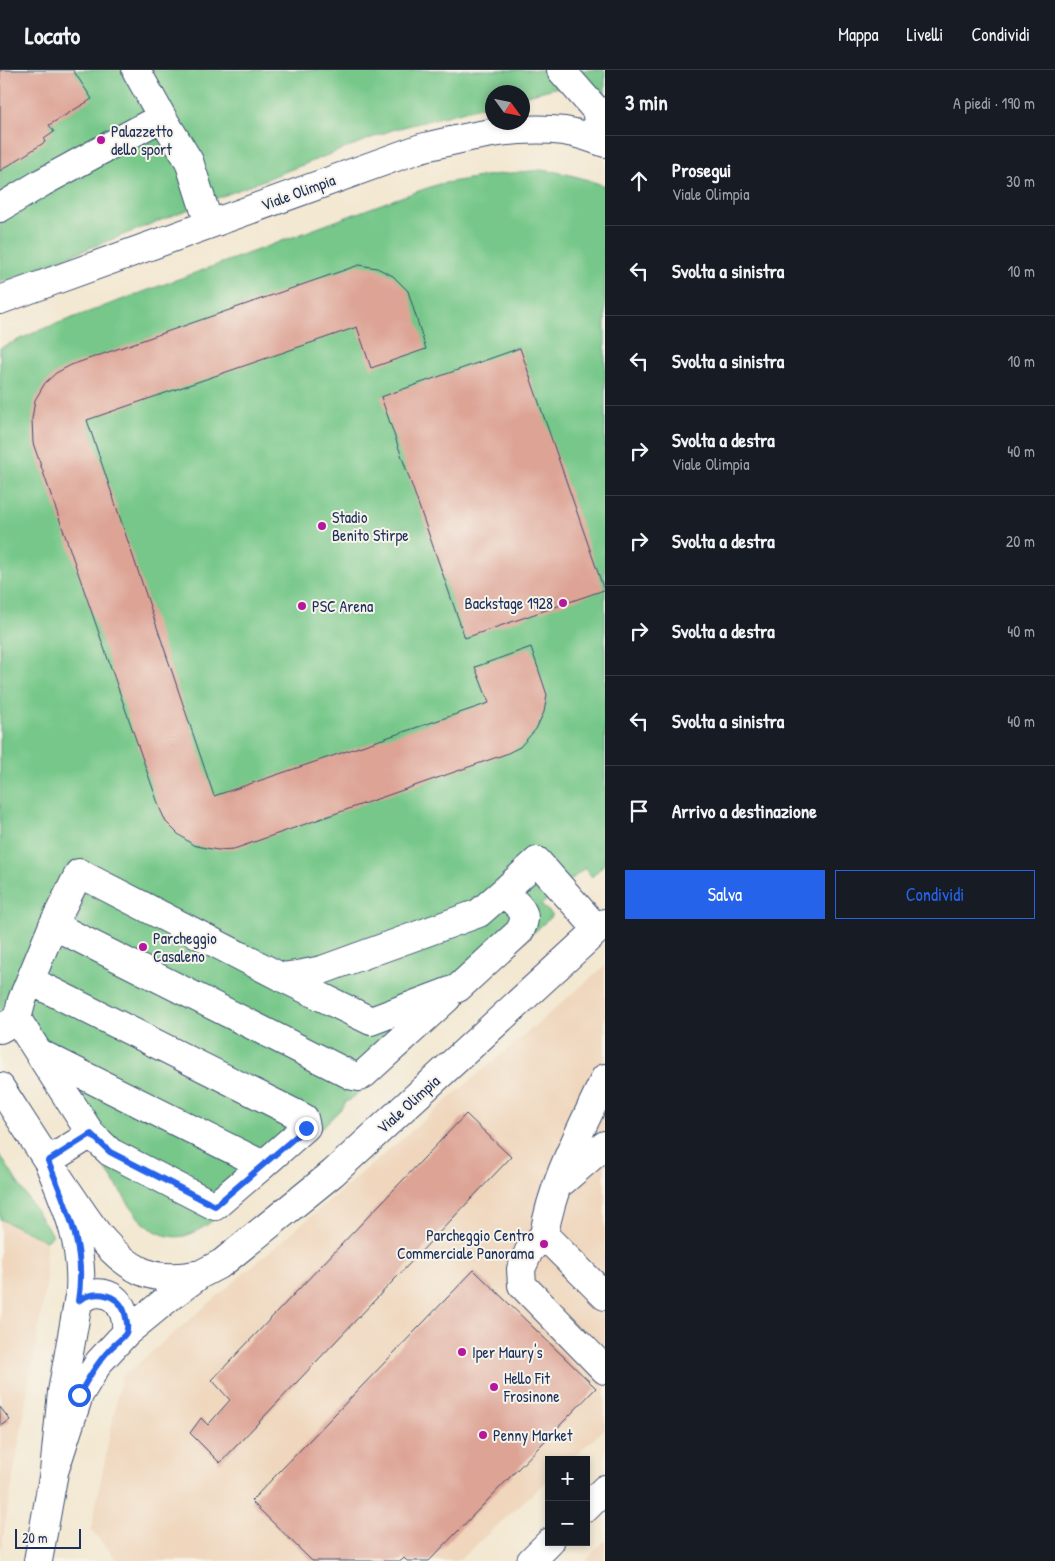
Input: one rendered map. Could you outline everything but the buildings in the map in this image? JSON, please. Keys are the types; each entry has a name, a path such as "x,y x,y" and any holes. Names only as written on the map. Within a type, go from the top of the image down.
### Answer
{"street":[{"path":"136,70 189,161 209,224"},
{"path":"561,70 596,110 599,141"},
{"path":"0,208 43,182 162,117"},
{"name":"Viale Olimpia","path":"0,300 421,148 506,131 539,129 565,131 599,141"},
{"path":"281,977 322,970 479,913 537,861 602,926"},
{"path":"31,981 304,1118 306,1128 215,1206 110,1152 91,1134 39,1053 9,1024 31,981 53,925 80,873 281,977 371,1021 458,988"},
{"path":"53,925 353,1076 359,1077 519,932 524,925 525,917 522,910 503,892"},
{"name":"Viale Olimpia","path":"54,1472 79,1395 99,1362 126,1333 171,1296 202,1274 222,1263 333,1172 602,926"},
{"path":"39,1053 263,1165"},
{"path":"605,1078 556,1187 544,1234 529,1251 521,1269 522,1285 605,1370"},
{"name":"Viale Olimpia","path":"0,1087 95,1231 108,1246 142,1272 164,1277 202,1274"},
{"path":"48,1161 91,1134"},
{"path":"556,1187 605,1145"},
{"name":"Viale Olimpia","path":"38,1560 54,1472 62,1392 81,1274 76,1238 70,1214 48,1161"},
{"path":"544,1234 605,1296"},
{"path":"78,1301 86,1295 104,1294 112,1297 123,1308 127,1323 126,1333"},
{"path":"590,1504 605,1490"},
{"path":"531,1561 546,1546"}],"shaded area":[{"path":"605,966 605,1429 575,1456 545,1456 545,1483 458,1561 118,1561 91,1530 121,1378"},
{"path":"0,1220 46,1241 46,1285 0,1555"},
{"path":"605,1541 605,1561 586,1561 597,1548"}],"green space":[{"path":"0,70 605,70 605,100 586,80 530,94 530,85 485,85 485,106 392,130 0,283"},
{"name":"PSC Arena","path":"541,170 589,180 605,186 605,863 592,877 585,868 541,905 553,915 350,1100 345,1102 342,1108 318,1131 214,1220 199,1230 184,1236 164,1235 146,1225 137,1216 0,1011 0,348 45,328 439,184 492,175"},
{"path":"0,1155 53,1235 46,1241 0,1219"}],"place":[{"name":"Palazzetto dello sport","path":"101,140"},
{"name":"Stadio Benito Stirpe","path":"322,526"},
{"name":"Backstage 1928","path":"563,603"},
{"name":"PSC Arena","path":"302,606"},
{"name":"Parcheggio Casaleno","path":"143,947"},
{"name":"Parcheggio Centro Commerciale Panorama","path":"544,1244"},
{"name":"Iper Maury's","path":"462,1352"},
{"name":"Hello Fit Frosinone","path":"494,1387"},
{"name":"Penny Market","path":"483,1435"}],"route":[{"path":"79,1395 99,1362 126,1333 127,1323 123,1308 112,1297 104,1294 86,1295 78,1301 81,1274 80,1255 70,1214 48,1161 91,1134 110,1152 215,1206 306,1128"}]}
